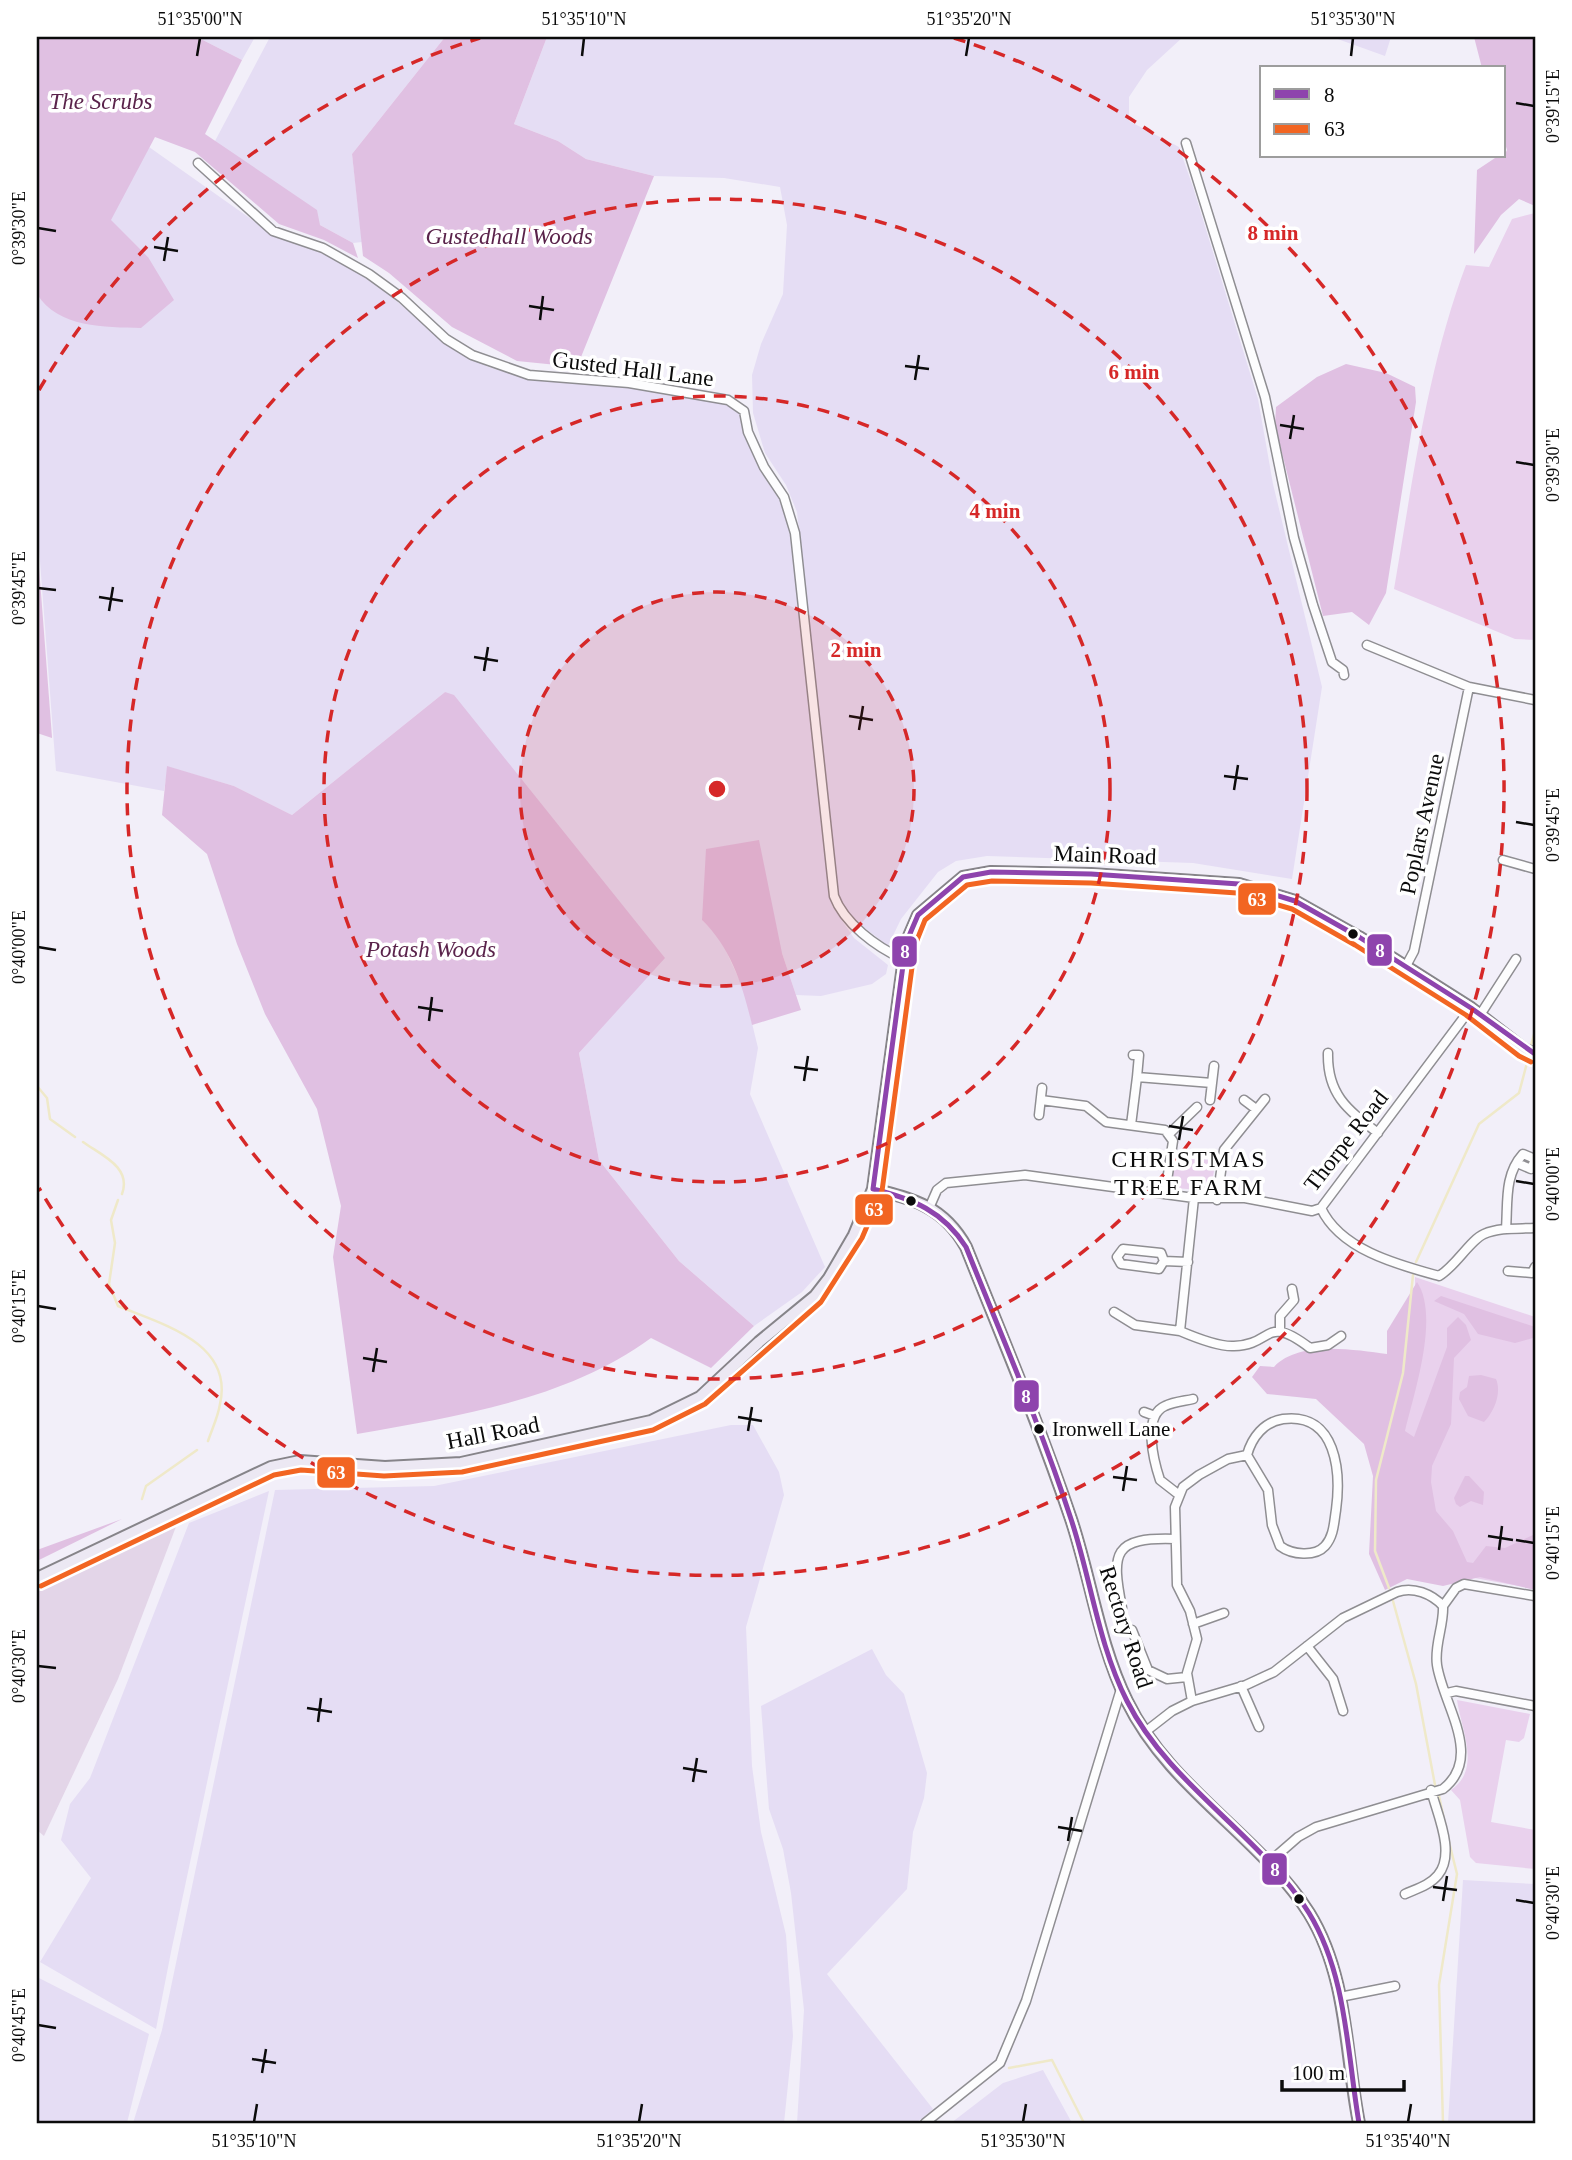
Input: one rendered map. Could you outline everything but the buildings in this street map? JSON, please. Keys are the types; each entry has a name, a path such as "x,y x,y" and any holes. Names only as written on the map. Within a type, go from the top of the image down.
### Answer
{"main road":[{"name":"Main Road","path":"873,1189 903,959 918,915 963,877 1016,873 1239,884 1295,901 1406,966 1535,1054"},
{"name":"Rectory Road","path":"873,1189 930,1206 958,1231 981,1283 1072,1522 1121,1689 1133,1713 1145,1732 1201,1799 1298,1897 1320,1933 1340,1997 1359,2123"},
{"name":"Hall Road","path":"37,1578 271,1467 300,1461 385,1467 461,1463 607,1432 675,1412 700,1397 759,1342 815,1296 842,1257 873,1189"}],"street":[{"path":"1186,143 1194,174 1213,221 1265,397 1292,527 1310,594 1330,657 1336,667 1343,670 1344,675"},
{"name":"Gusted Hall Lane","path":"198,163 273,230 323,248 369,274 402,298 446,339 481,359 529,375 629,383 727,400 744,411 748,432 764,467 784,496 795,533 834,896 839,911 887,952 903,959"},
{"path":"1367,645 1469,687 1535,699"},
{"name":"Poplars Avenue","path":"1406,966 1414,951 1469,687"},
{"path":"1503,860 1535,869"},
{"name":"Thorpe Road","path":"930,1206 937,1190 946,1183 1025,1175 1194,1198 1245,1198 1312,1212 1321,1208 1517,959"},
{"path":"1328,1053 1327,1071 1343,1105 1378,1133"},
{"path":"1131,1125 1139,1055 1133,1055"},
{"path":"1210,1100 1214,1066"},
{"path":"1137,1077 1212,1083"},
{"path":"1039,1115 1042,1087"},
{"path":"1216,1200 1224,1150 1265,1099"},
{"path":"1041,1100 1080,1104 1106,1122 1161,1129 1169,1134 1173,1141 1166,1194"},
{"path":"1244,1100 1256,1109"},
{"path":"1169,1134 1197,1107"},
{"path":"1506,1229 1507,1189 1517,1163 1523,1154 1535,1159 1533,1170 1517,1163"},
{"path":"1180,1331 1194,1198"},
{"path":"1321,1208 1326,1218 1377,1256 1440,1276 1451,1269 1482,1234 1506,1229 1535,1228"},
{"path":"1123,1248 1161,1253 1164,1261 1159,1269 1121,1264 1116,1257 1123,1248"},
{"path":"1164,1261 1188,1262"},
{"path":"1508,1271 1532,1273 1535,1267"},
{"path":"1280,1331 1280,1316 1294,1300 1292,1289"},
{"path":"1114,1312 1135,1325 1180,1331 1234,1346 1272,1330 1290,1333 1310,1348 1328,1345 1341,1336"},
{"path":"1178,1494 1164,1485 1157,1471 1152,1427 1155,1416 1164,1406 1193,1399"},
{"path":"1144,1412 1155,1416"},
{"path":"1192,1701 1187,1677 1197,1639 1177,1585 1174,1512 1178,1494 1214,1466 1247,1455 1258,1434 1280,1420 1308,1424 1326,1437 1336,1454 1338,1482 1333,1530 1321,1549 1305,1553 1280,1546 1272,1525 1268,1490 1247,1455"},
{"path":"1122,1608 1115,1569 1126,1546 1131,1541 1145,1538 1175,1539"},
{"path":"1267,1864 1298,1837 1315,1828 1431,1790 1443,1789 1457,1776 1462,1757 1437,1662 1443,1606 1456,1588 1464,1584 1535,1596"},
{"path":"1145,1732 1171,1712 1192,1701 1241,1686 1274,1672 1343,1618 1403,1589 1429,1594 1443,1606"},
{"path":"1193,1624 1224,1614"},
{"path":"1132,1630 1147,1670 1167,1679 1187,1677"},
{"path":"1307,1646 1334,1679 1343,1711"},
{"path":"1241,1686 1259,1727"},
{"path":"925,2123 1000,2063 1026,2001 1070,1862 1105,1734 1114,1715 1121,1689"},
{"path":"1447,1693 1457,1691 1535,1706"},
{"path":"1114,1715 1122,1712 1133,1713"},
{"path":"1405,1894 1429,1882 1439,1874 1443,1864 1444,1841 1431,1790"},
{"path":"1340,1997 1395,1986"}],"shaded area":[{"path":"197,37 255,37 242,60"},
{"path":"270,37 445,37 352,154 362,242 353,243 320,225 215,141"},
{"path":"547,37 1183,37 1147,70 1129,97 1129,121 1179,147 1193,187 1258,399 1273,484 1322,687 1292,879 1193,863 987,856 956,861 938,872 901,919 888,946 848,915 837,896 797,512 786,485 765,453 753,413 752,375 761,344 783,294 787,225 780,187 724,178 654,176 586,159 558,141 514,124"},
{"path":"1332,37 1391,37 1385,56"},
{"path":"149,147 271,233 343,262 386,292 446,343 488,367 515,375 625,387 722,403 741,413 748,443 761,472 783,505 790,531 832,906 854,938 888,965 886,974 872,984 821,996 796,995 782,953 702,920 720,938 744,990 758,1048 750,1094 825,1267 802,1292 754,1326 679,1261 599,1160 579,1053 664,958 445,692 292,815 234,786 168,767 164,791 56,771 37,522 37,294 38,297 148,257 110,220"},
{"path":"1535,213 1535,640 1515,639 1394,589 1431,384 1452,304 1466,265 1489,267 1512,219"},
{"path":"1170,1155 1216,1161 1210,1191 1164,1187"},
{"path":"1415,1277 1535,1317 1535,1589 1469,1577 1378,1540 1415,1316"},
{"path":"731,1425 753,1425 779,1472 784,1495 746,1627 752,1766 761,1832 786,1935 793,2036 784,2123 133,2123 162,2030 275,1490 434,1486"},
{"path":"269,1491 156,2029 40,1962 91,1878 61,1840 70,1804 90,1778 189,1523"},
{"path":"177,1517 177,1524 118,1679 44,1836 37,1830 37,1587"},
{"path":"872,1649 886,1675 904,1694 927,1773 924,1798 913,1832 907,1889 827,1974 933,2109 916,2123 797,2123 804,2010 791,1893 783,1849 769,1809 761,1706"},
{"path":"1457,1700 1530,1714 1524,1738 1519,1742 1506,1740 1491,1822 1535,1830 1535,1869 1476,1863 1470,1857 1460,1800 1451,1790 1466,1771 1468,1760"},
{"path":"1463,1880 1535,1884 1535,2123 1448,2123"},
{"path":"37,1977 149,2034 127,2123 37,2123"},
{"path":"1043,2070 1072,2123 951,2123 1003,2083"}],"green space":[{"name":"The Scrubs","path":"37,37 197,37 242,60 205,134 317,210 320,225 353,243 358,258 324,240 279,224 195,152 155,137 111,220 148,257 174,300 141,328 98,326 57,314 37,294"},
{"name":"Gustedhall Woods","path":"445,37 547,37 514,124 558,141 586,159 654,176 577,367 517,361 452,327 389,273 363,256 352,154"},
{"path":"1474,37 1535,37 1535,206 1519,199 1501,215 1474,254 1477,170 1495,158 1506,158 1507,150 1506,66 1481,66"},
{"path":"1346,364 1386,373 1415,387 1416,402 1386,593 1369,625 1352,612 1323,616 1275,425 1276,407 1317,377"},
{"path":"37,541 52,737 52,738 37,733"},
{"name":"Potash Woods","path":"445,692 454,695 665,958 579,1053 599,1160 679,1261 754,1326 711,1368 651,1338 583,1377 547,1391 472,1412 357,1434 333,1257 341,1206 317,1109 265,1014 237,944 207,854 162,815 167,766 234,786 292,815"},
{"path":"759,840 782,953 801,1010 752,1025 728,955 702,920 706,849"},
{"path":"1417,1282 1426,1314 1426,1334 1405,1431 1414,1437 1447,1347 1447,1328 1458,1317 1466,1325 1471,1340 1454,1358 1451,1424 1432,1466 1431,1482 1436,1511 1453,1531 1467,1562 1473,1563 1486,1546 1505,1548 1535,1534 1535,1590 1480,1577 1443,1586 1407,1579 1385,1590 1369,1554 1373,1476 1364,1444 1316,1399 1267,1394 1252,1377 1260,1366 1274,1367 1298,1353 1312,1350 1343,1349 1387,1354 1387,1331"},
{"path":"1441,1296 1535,1327 1535,1340 1533,1338 1515,1343 1478,1334 1464,1314 1434,1301"},
{"path":"1481,1375 1496,1379 1498,1384 1494,1408 1484,1422 1468,1416 1459,1399 1460,1392 1467,1387 1469,1376"},
{"path":"1465,1476 1469,1476 1484,1492 1483,1505 1471,1501 1460,1507 1456,1504 1454,1498"},
{"path":"122,1519 37,1561 37,1550"}],"waterway":[{"path":"1531,1045 1535,1031"},
{"path":"1416,1262 1479,1124 1519,1093 1528,1059"},
{"path":"37,1086 47,1098 50,1119 75,1137"},
{"path":"83,1142 119,1169 123,1176 122,1194"},
{"path":"118,1200 111,1220 115,1243 109,1284 118,1306 191,1339 216,1365 221,1383 220,1404 208,1441"},
{"path":"1389,1588 1375,1551 1376,1480 1403,1373 1413,1275"},
{"path":"142,1499 146,1486 197,1450"},
{"path":"1393,1601 1416,1684 1435,1785"},
{"path":"1439,1796 1445,1824"},
{"path":"1443,2123 1439,1985 1457,1874 1447,1834"},
{"path":"1009,2068 1052,2060 1084,2123"}],"transit line":[{"name":"8","path":"873,1189 906,943 918,915 963,877 991,872 1091,874 1239,884 1295,901 1359,937 1471,1008 1535,1054"},
{"name":"63","path":"41,1586 274,1475 301,1470 384,1476 462,1472 653,1430 705,1404 821,1302 862,1238 882,1191 915,945 925,920 967,885 992,881 1091,883 1237,893 1292,909 1466,1015 1519,1056 1531,1062"},
{"name":"8","path":"873,1189 926,1208 947,1224 966,1247 1047,1450 1078,1542 1109,1657 1127,1701 1145,1731 1167,1759 1289,1884 1322,1937 1344,2015 1359,2123"}],"place":[{"name":"Ironwell Lane","path":"1039,1429"}],"district":[{"name":"CHRISTMAS TREE FARM","path":"1189,1173"}]}
